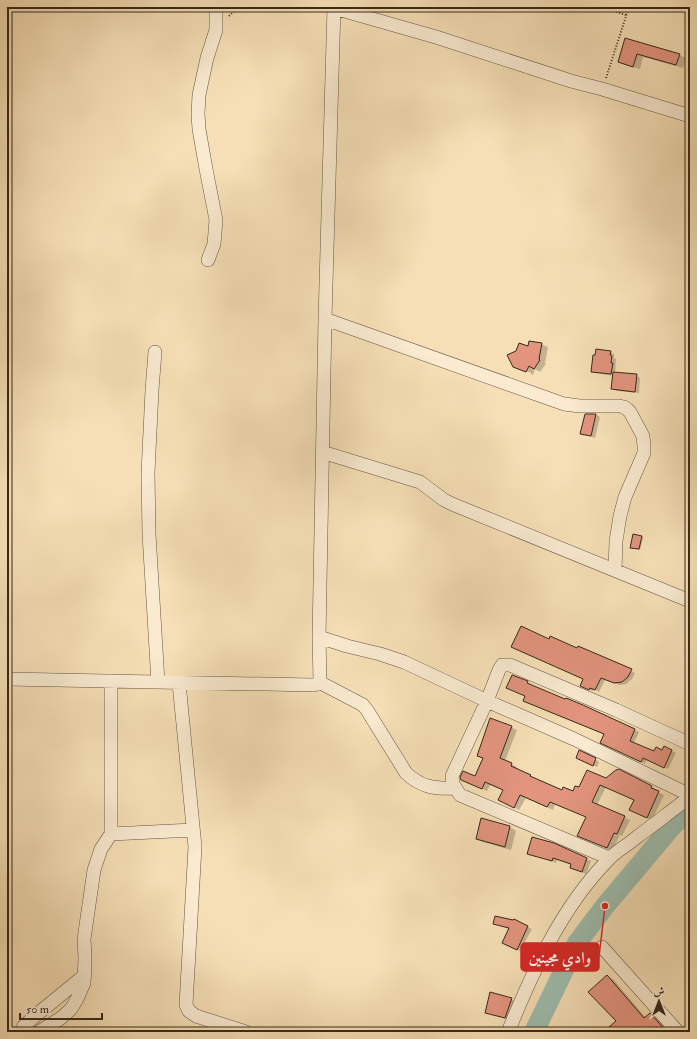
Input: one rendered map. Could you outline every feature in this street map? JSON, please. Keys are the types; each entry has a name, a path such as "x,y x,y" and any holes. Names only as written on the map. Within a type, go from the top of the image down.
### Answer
{"street":[{"path":"208,260 214,244 216,220 198,114 199,95 207,58 216,30 216,7"},
{"path":"319,682 324,319 334,8 436,37 571,81 690,116"},
{"path":"324,319 564,404 580,406 619,406 628,409 643,436 644,454 622,507 616,541 615,570"},
{"path":"155,352 148,473 149,534 158,682"},
{"path":"322,452 420,482 448,502 690,601"},
{"path":"319,637 404,662 487,701 574,739 690,796 609,858 588,882 570,907 526,989 508,1032"},
{"path":"609,858 460,795 452,784 452,776 502,665 510,665 616,710 690,744"},
{"path":"7,679 313,685 316,685 319,682"},
{"path":"39,1032 61,1018 71,1009 78,999 84,983 84,939 94,870 101,849 111,834 111,681"},
{"path":"319,682 363,705 406,773 411,778 430,788 455,788"},
{"path":"179,683 195,847 186,1005 189,1011 196,1016 246,1032"},
{"path":"111,834 193,830"},
{"path":"602,947 678,1032"},
{"path":"21,1032 24,1026 35,1016 85,975"}],"path":[{"path":"216,30 230,14 236,10 247,7"},
{"path":"602,7 626,15"},
{"path":"602,89 628,7"}],"building":[{"path":"625,38 680,54 676,65 637,54 633,67 618,62"},
{"path":"529,341 542,343 540,360 534,369 529,366 526,372 513,367 507,355 516,351 519,343 528,346"},
{"path":"596,349 611,351 611,363 613,363 611,374 591,372 593,355 595,355"},
{"path":"613,372 637,374 635,392 611,389"},
{"path":"585,414 596,414 591,436 580,434"},
{"path":"633,534 642,536 639,549 630,548"},
{"path":"521,626 549,639 550,636 577,648 578,646 632,669 628,677 622,682 614,683 601,678 595,690 590,688 589,690 580,686 583,679 511,647"},
{"path":"512,675 528,681 527,683 583,705 635,729 630,741 654,751 656,747 662,750 664,746 672,750 664,768 643,758 641,762 600,743 604,734 523,701 525,696 506,688"},
{"path":"490,718 512,726 500,758 512,763 511,766 531,775 530,776 562,790 563,787 573,791 575,786 579,787 587,770 606,778 619,769 652,786 651,788 659,791 647,818 629,810 634,800 600,785 592,802 625,816 617,834 614,833 607,848 577,836 586,817 550,802 547,807 520,795 514,808 498,800 503,790 485,782 482,789 461,780 460,777 463,771 475,776 483,758 477,756"},
{"path":"579,750 596,758 593,766 576,758"},
{"path":"481,818 510,826 505,847 476,839"},
{"path":"532,837 554,843 587,858 582,872 570,868 571,864 553,858 552,861 527,854"},
{"path":"495,916 514,919 528,926 517,950 502,943 509,928 493,924"},
{"path":"607,975 644,1018 650,1013 667,1032 603,1032 616,1021 588,992"},
{"path":"490,992 512,998 505,1018 485,1013"}],"waterway":[{"path":"534,1032 577,943 605,906 674,824 690,811"}],"place":[{"name":"وادي مجينين","path":"605,906"}]}
